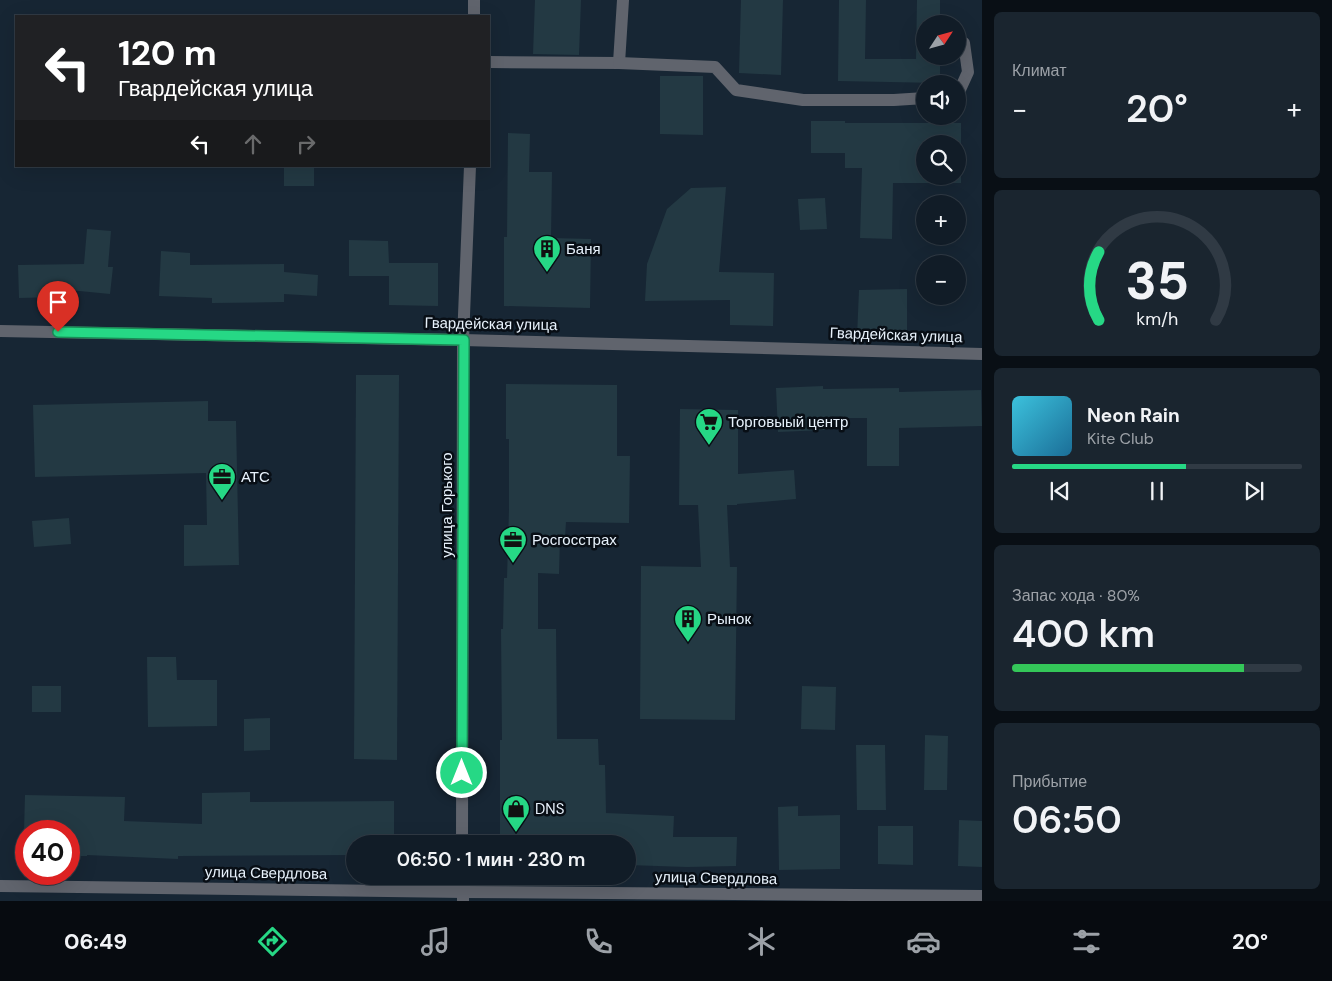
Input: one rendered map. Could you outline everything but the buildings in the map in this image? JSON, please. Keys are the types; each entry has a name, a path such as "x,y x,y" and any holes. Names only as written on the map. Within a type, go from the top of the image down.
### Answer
{"street":[{"path":"474,0 474,15"},
{"path":"619,63 623,0"},
{"path":"966,58 968,72 966,76"},
{"path":"490,62 619,63 715,67 736,90 804,100 916,99"},
{"name":"улица Горького","path":"462,835 464,340 470,167"},
{"name":"Гвардейская улица","path":"0,331 464,340 982,354"},
{"name":"улица Свердлова","path":"0,886 303,895 908,899 982,896"}],"place":[{"name":"Баня","path":"547,273"},
{"name":"Торговыый центр","path":"709,446"},
{"name":"АТС","path":"222,501"},
{"name":"Росгосстрах","path":"513,564"},
{"name":"Рынок","path":"688,643"},
{"name":"DNS","path":"516,833"}],"route":[{"path":"58,332 464,340 462,773"}]}
